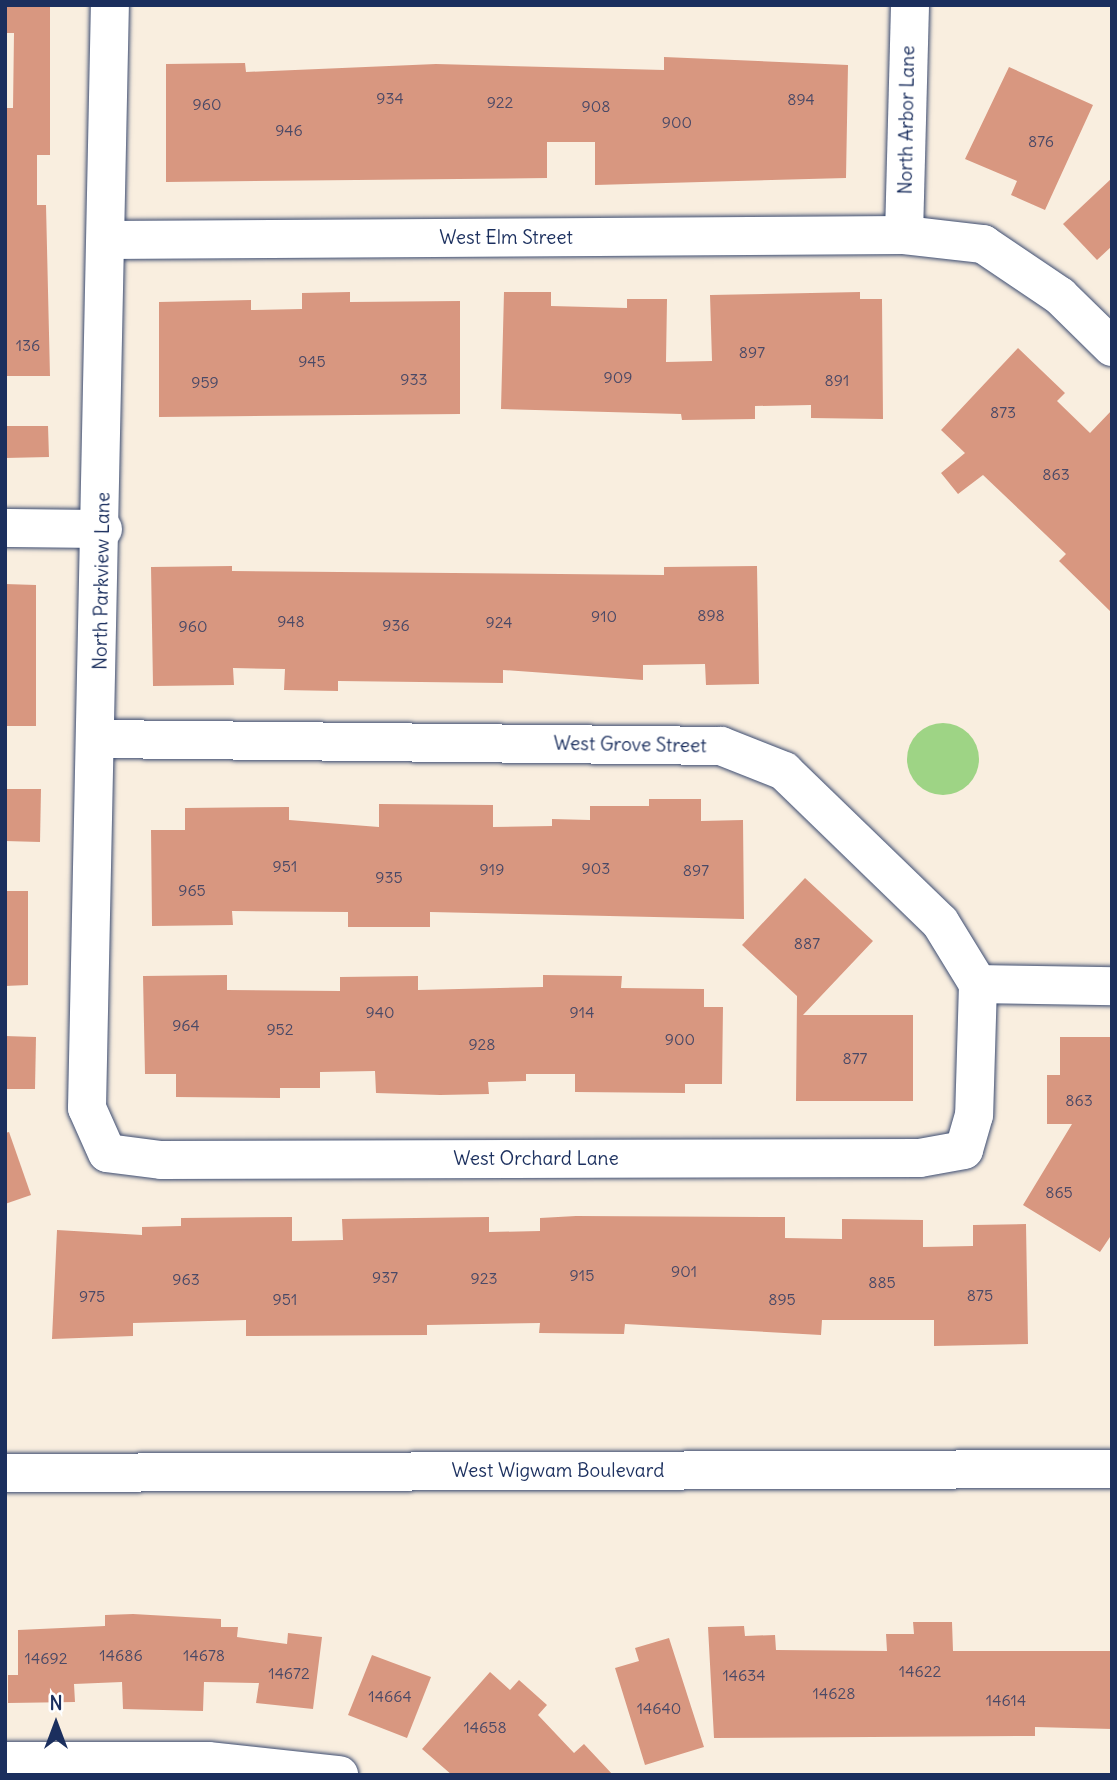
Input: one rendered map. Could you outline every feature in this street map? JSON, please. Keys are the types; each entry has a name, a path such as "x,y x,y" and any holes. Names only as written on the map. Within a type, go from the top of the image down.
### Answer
{"street":[{"name":"North Parkview Lane","path":"107,1153 87,1108 103,529 110,5"},
{"name":"North Arbor Lane","path":"904,235 910,5"},
{"name":"West Elm Street","path":"107,240 904,235 984,244 1060,296 1112,347"},
{"path":"5,528 103,529"},
{"name":"West Grove Street","path":"98,739 721,746 784,771 940,922 978,984"},
{"path":"978,984 1112,986"},
{"name":"West Orchard Lane","path":"107,1153 161,1160 920,1158 964,1150 974,1115 978,984"},
{"name":"West Wigwam Boulevard","path":"5,1473 1112,1469"},
{"path":"15,1765 208,1761 339,1775"}],"green space":[{"path":"943,723 963,729 973,739 979,759 973,779 963,789 943,795 923,789 913,779 907,759 913,739 923,729"}],"building":[{"path":"5,5 50,5 50,155 37,155 37,205 46,205 50,376 5,376 5,108 13,108 14,33 5,33"},
{"path":"664,57 848,65 846,178 595,185 595,142 547,142 547,178 166,182 166,64 245,63 246,72 436,64 664,70"},
{"path":"1009,67 1093,105 1045,210 1011,195 1017,181 965,159"},
{"path":"1112,178 1112,246 1097,260 1063,224"},
{"path":"350,292 350,302 460,301 460,414 159,417 159,302 251,300 251,310 302,309 302,293"},
{"path":"504,292 551,292 551,306 627,308 627,299 667,299 666,362 712,361 710,295 860,292 860,299 882,299 883,419 811,418 811,405 755,406 755,419 682,420 681,414 501,409"},
{"path":"1018,348 1065,393 1057,401 1090,433 1112,410 1112,613 1059,561 1066,554 983,475 958,494 941,473 965,453 941,430"},
{"path":"5,426 48,426 49,457 5,458"},
{"path":"232,566 232,571 664,575 664,567 757,566 759,684 706,685 705,664 643,665 643,680 503,670 503,683 338,681 338,691 284,690 285,669 233,668 234,685 153,686 151,567"},
{"path":"5,584 36,585 36,726 5,726"},
{"path":"5,789 41,789 40,842 5,841"},
{"path":"649,799 701,799 701,821 743,820 744,919 430,912 430,927 348,927 348,912 232,911 233,925 152,926 151,830 185,830 185,808 289,807 289,820 379,827 379,804 493,805 493,827 552,826 552,819 590,820 590,806 649,806"},
{"path":"805,878 873,941 803,1015 913,1015 913,1101 796,1101 797,996 742,945"},
{"path":"5,891 28,891 28,985 5,986"},
{"path":"227,975 227,990 340,991 340,977 418,976 418,990 543,987 543,975 622,976 621,988 704,989 704,1007 723,1007 722,1084 685,1084 685,1093 575,1092 575,1074 526,1074 526,1081 488,1082 489,1094 440,1095 376,1093 375,1071 320,1072 320,1088 280,1088 280,1098 176,1097 176,1074 145,1074 143,976"},
{"path":"5,1036 36,1037 35,1089 5,1089"},
{"path":"1060,1037 1112,1037 1112,1234 1100,1252 1023,1205 1072,1124 1047,1124 1047,1075 1060,1075"},
{"path":"9,1132 31,1195 5,1204 5,1133"},
{"path":"292,1217 292,1241 343,1240 342,1219 489,1217 489,1232 540,1231 540,1218 785,1217 785,1238 842,1239 842,1219 923,1220 923,1247 973,1246 973,1225 1026,1224 1028,1344 934,1346 934,1320 822,1320 821,1335 625,1324 624,1334 539,1333 540,1323 427,1325 427,1335 246,1336 246,1320 133,1323 133,1336 52,1339 57,1230 142,1235 142,1227 181,1226 181,1218"},
{"path":"105,1615 221,1619 221,1627 238,1627 237,1637 287,1644 288,1633 322,1637 313,1709 256,1703 259,1683 204,1682 203,1711 123,1709 122,1682 74,1684 75,1702 8,1703 8,1675 18,1675 18,1630 105,1626"},
{"path":"913,1622 952,1622 953,1651 1112,1651 1112,1729 1035,1727 1035,1736 714,1738 708,1627 744,1626 745,1636 775,1635 776,1650 887,1651 886,1634 914,1634"},
{"path":"669,1638 704,1747 645,1765 615,1668 639,1661 635,1648"},
{"path":"372,1655 431,1677 407,1738 348,1715"},
{"path":"490,1672 510,1690 519,1680 547,1705 538,1715 574,1753 584,1744 613,1775 452,1775 422,1749"}]}
